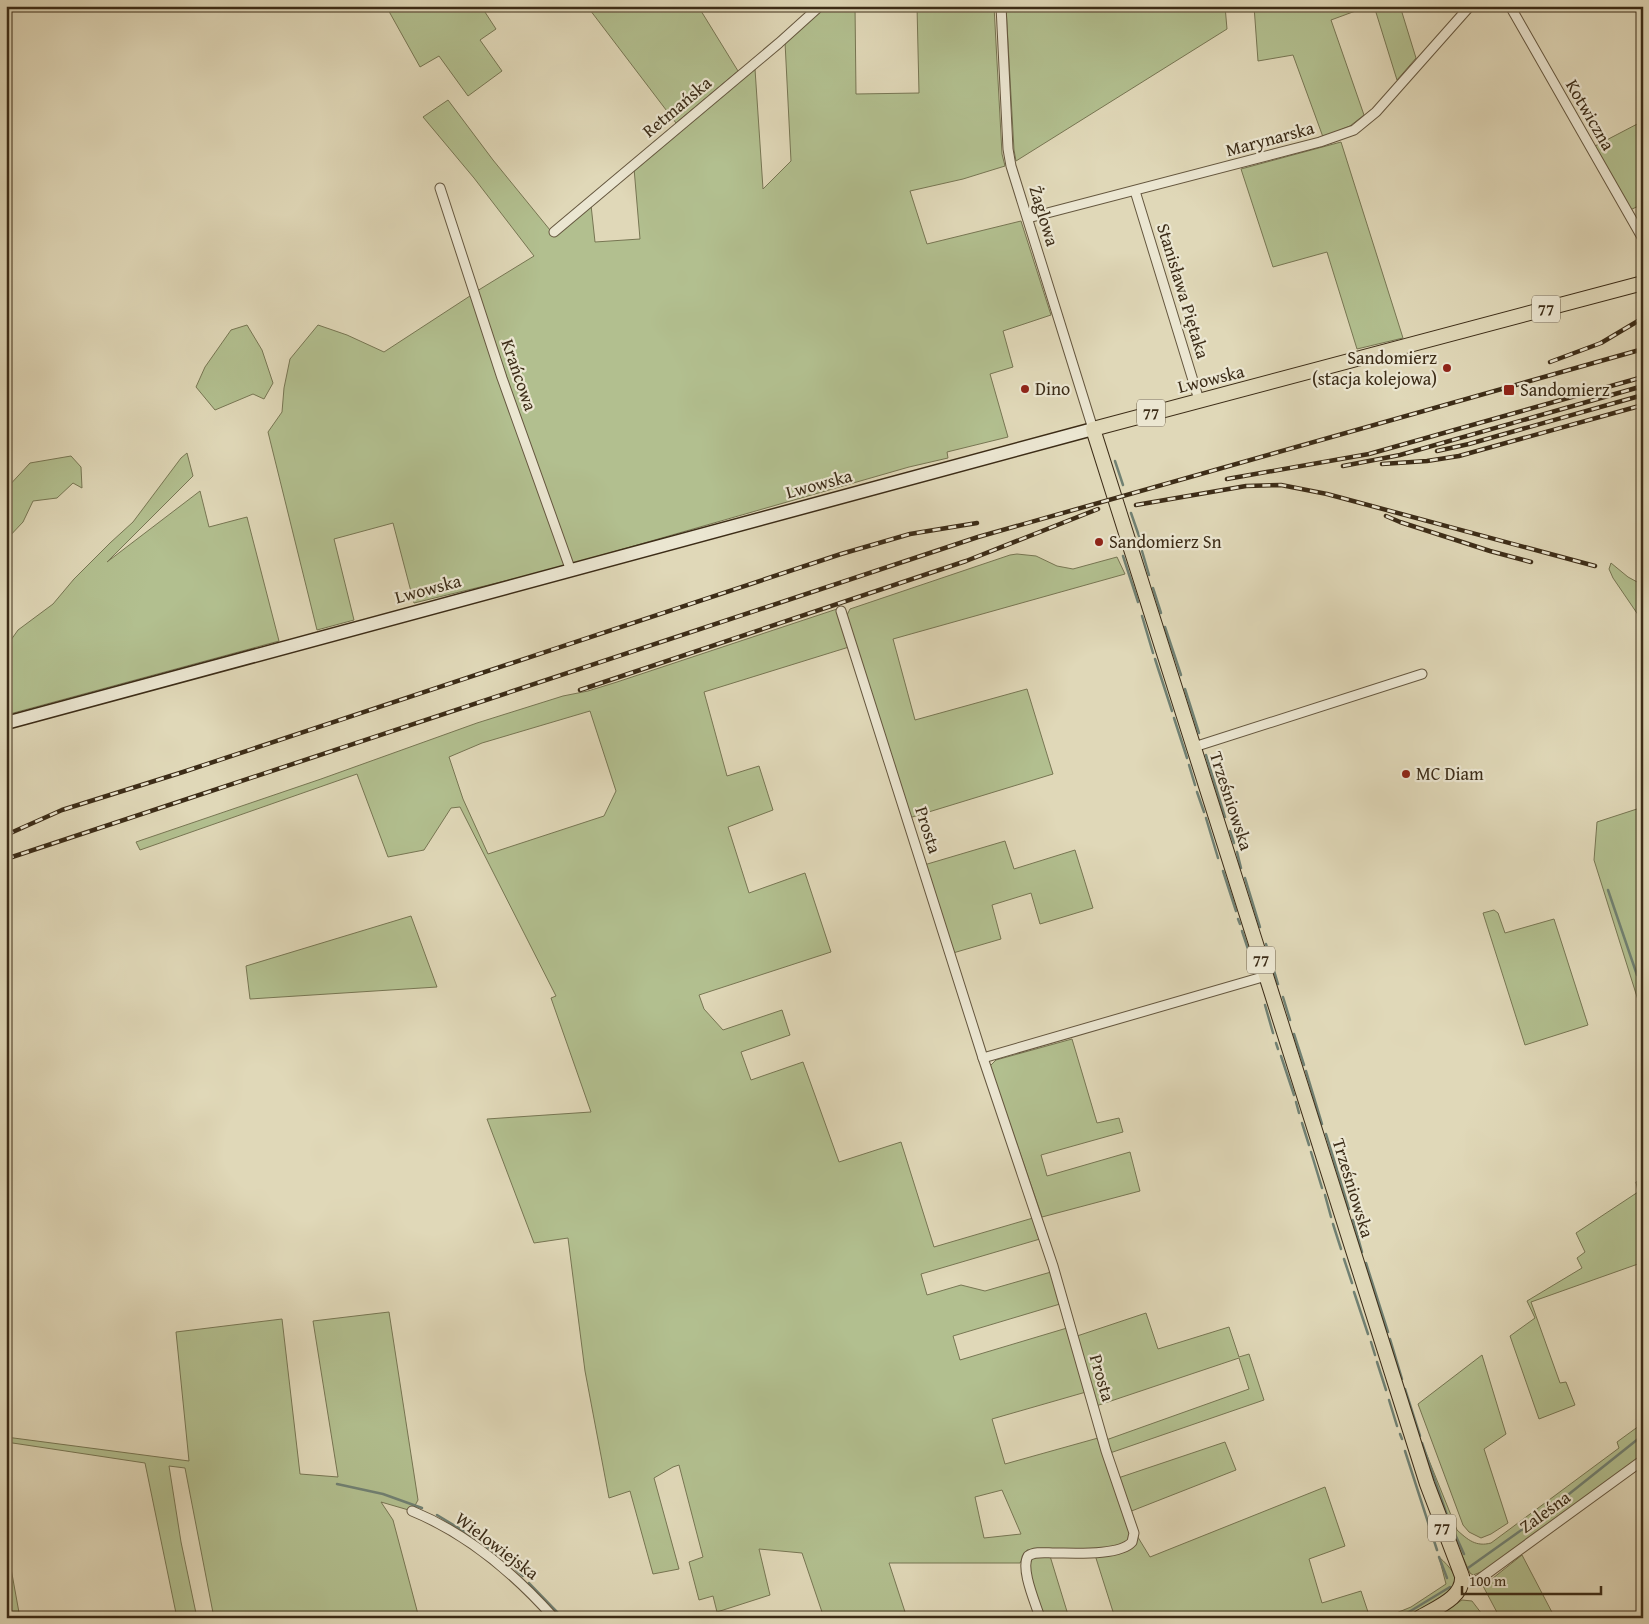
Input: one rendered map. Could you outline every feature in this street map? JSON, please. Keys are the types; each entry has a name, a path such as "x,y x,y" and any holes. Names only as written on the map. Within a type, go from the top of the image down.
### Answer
{"main road":[{"name":"Lwowska","path":"6,723 1199,400 1268,384 1643,283"},
{"name":"Trześniowska","path":"1093,429 1426,1484 1460,1572 1462,1584"},
{"path":"1419,1618 1455,1595 1461,1589 1462,1584"}],"street":[{"name":"Retmańska","path":"554,232 779,43 820,6"},
{"name":"Żaglowa","path":"1001,6 1008,149 1011,166 1093,429"},
{"name":"Marynarska","path":"1028,218 1320,142 1354,130 1376,112 1470,6"},
{"name":"Kotwiczna","path":"1510,6 1643,239"},
{"name":"Krańcowa","path":"440,188 502,378 571,571"},
{"name":"Stanisława Piętaka","path":"1135,191 1199,400"},
{"name":"Prosta","path":"841,611 983,1058 1048,1249 1106,1451 1134,1533 1132,1542 1124,1549 1071,1553 1035,1553 1028,1556 1025,1564 1026,1572 1040,1618"},
{"name":"Trześniowska","path":"1194,747 1422,674"},
{"path":"983,1058 1266,976"},
{"name":"Zaleśna","path":"1462,1584 1475,1582 1482,1578 1643,1460"},
{"name":"Wielowiejska","path":"412,1511 436,1521 462,1536 485,1553 526,1587 554,1618"}],"green space":[{"path":"386,6 481,6 496,29 480,40 502,71 468,96 439,56 420,67"},
{"path":"587,6 698,6 738,71 676,123"},
{"path":"827,6 855,6 856,94 919,93 917,6 994,6 1002,154 1005,166 963,179 910,191 927,244 1021,221 1051,315 1003,331 1013,367 990,374 1008,437 947,452 948,458 909,467 571,564 477,291 534,256 474,178 423,117 448,100 493,160 550,230 552,236 591,205 595,242 640,239 634,168 755,69 763,189 791,161 785,42"},
{"path":"1006,6 1225,6 1227,29 1016,161"},
{"path":"1254,6 1369,6 1331,20 1364,115 1350,126 1323,137 1293,55 1258,61"},
{"path":"1374,6 1400,6 1416,58 1397,80"},
{"path":"1643,121 1643,204 1630,210 1595,146"},
{"path":"1341,142 1403,338 1357,349 1327,252 1273,267 1241,169"},
{"path":"473,294 567,566 414,603 393,523 334,539 354,620 317,630 268,432 282,412 284,388 290,359 318,325 347,335 384,352"},
{"path":"247,325 262,350 273,383 264,399 253,394 215,410 196,387 205,367 231,330"},
{"path":"187,453 193,476 107,562 200,491 209,527 247,517 279,641 6,715 6,647 18,630 53,604 74,579 133,522 181,458"},
{"path":"71,456 81,467 82,488 73,483 57,498 33,501 23,522 6,540 6,489 30,463"},
{"path":"1017,554 1036,556 1057,566 1073,569 1117,557 1125,574 893,639 915,720 1027,689 1053,774 909,818 846,617 850,609"},
{"path":"1611,563 1628,577 1639,583 1643,580 1643,622 1613,578 1609,569"},
{"path":"837,609 849,647 704,692 727,776 759,766 773,810 728,827 749,893 805,873 831,952 699,995 704,1009 723,1030 782,1010 790,1035 741,1052 751,1080 803,1062 839,1162 901,1142 934,1247 1033,1218 1040,1239 921,1274 927,1295 961,1285 985,1291 1051,1272 1060,1304 953,1336 960,1360 1067,1328 1086,1392 992,1419 1005,1464 1098,1438 1131,1536 1128,1543 1110,1548 1027,1550 1020,1563 889,1563 907,1618 824,1618 802,1553 759,1549 770,1595 717,1612 713,1596 699,1600 689,1562 703,1557 679,1465 654,1478 679,1569 653,1574 630,1491 609,1498 585,1371 568,1238 534,1243 487,1119 591,1112 551,998 556,996 460,807 451,808 424,850 388,857 357,774 140,850 136,842 477,723 563,696 617,682","holes":["590,711 616,791 604,816 488,854 463,799 449,757 482,743","1002,1490 1021,1534 984,1538 975,1497"]},
{"path":"1643,807 1643,1016 1594,860 1597,822"},
{"path":"1005,841 1014,869 1075,850 1093,908 1040,924 1031,893 992,905 1001,939 953,953 924,865"},
{"path":"1494,910 1498,913 1505,933 1554,919 1588,1025 1525,1045 1483,913"},
{"path":"411,916 437,987 250,999 246,966"},
{"path":"1072,1039 1097,1123 1119,1118 1123,1132 1041,1155 1047,1176 1130,1152 1140,1191 1042,1217 990,1066 996,1060"},
{"path":"1643,1179 1643,1277 1638,1264 1531,1302 1560,1383 1566,1382 1575,1405 1539,1419 1510,1336 1535,1318 1527,1301 1582,1268 1577,1258 1585,1252 1576,1233 1638,1192 1636,1182"},
{"path":"389,1312 418,1500 412,1511 381,1502 393,1520 419,1618 214,1618 185,1468 169,1466 181,1542 197,1618 177,1618 145,1463 6,1442 6,1437 189,1461 176,1332 282,1319 300,1474 338,1477 313,1321"},
{"path":"1146,1313 1158,1349 1229,1327 1239,1357 1249,1354 1264,1400 1110,1453 1106,1440 1249,1389 1239,1358 1096,1406 1077,1336"},
{"path":"1482,1355 1506,1434 1484,1449 1508,1523 1481,1538 1469,1532 1463,1525 1418,1404"},
{"path":"1643,1423 1643,1454 1484,1571 1473,1575 1470,1573 1447,1522 1421,1445 1422,1443 1457,1530 1472,1542 1486,1544 1491,1543 1619,1448 1617,1442"},
{"path":"1225,1442 1236,1470 1129,1512 1118,1478"},
{"path":"1325,1487 1345,1546 1309,1559 1322,1603 1361,1591 1370,1618 1115,1618 1095,1555 1111,1555 1126,1551 1135,1545 1136,1534 1150,1557"},
{"path":"6,1541 20,1618 6,1618"},
{"path":"1522,1555 1555,1618 1500,1618 1483,1586"},
{"path":"1050,1556 1069,1618 1044,1618 1033,1587 1030,1570 1033,1557"},
{"path":"1439,1557 1455,1577 1455,1583 1448,1593 1414,1615 1402,1618 1384,1618 1411,1607 1446,1584"},
{"path":"1462,1600 1472,1601 1485,1618 1441,1618 1439,1615"}],"waterway":[{"path":"1115,461 1123,485"},
{"path":"1131,513 1139,536"},
{"path":"1142,551 1149,575"},
{"path":"1123,556 1138,602"},
{"path":"1153,588 1161,613"},
{"path":"1142,616 1153,653"},
{"path":"1165,627 1181,675"},
{"path":"1155,659 1172,711"},
{"path":"1185,689 1199,733"},
{"path":"1174,718 1187,758"},
{"path":"1206,755 1225,817"},
{"path":"1189,765 1195,785"},
{"path":"1197,792 1204,812"},
{"path":"1206,818 1218,858"},
{"path":"1230,831 1234,843"},
{"path":"1237,852 1241,868"},
{"path":"1223,871 1236,911"},
{"path":"1245,878 1260,927"},
{"path":"1608,890 1637,975 1643,979"},
{"path":"1238,919 1240,924"},
{"path":"1242,931 1256,973"},
{"path":"1266,944 1278,984"},
{"path":"1283,997 1290,1020"},
{"path":"1265,1005 1273,1033"},
{"path":"1294,1034 1304,1065"},
{"path":"1276,1043 1278,1049"},
{"path":"1281,1056 1294,1095"},
{"path":"1306,1071 1322,1124"},
{"path":"1296,1102 1299,1113"},
{"path":"1302,1123 1309,1145"},
{"path":"1326,1134 1349,1209"},
{"path":"1311,1152 1322,1188"},
{"path":"1325,1195 1331,1217"},
{"path":"1353,1220 1362,1252"},
{"path":"1333,1224 1341,1249"},
{"path":"1344,1259 1352,1283"},
{"path":"1366,1263 1388,1332"},
{"path":"1354,1292 1368,1334"},
{"path":"1390,1339 1402,1379"},
{"path":"1371,1342 1375,1355"},
{"path":"1377,1362 1386,1390"},
{"path":"1405,1389 1420,1436"},
{"path":"1389,1400 1397,1426"},
{"path":"1400,1434 1402,1439"},
{"path":"1564,1498 1643,1435"},
{"path":"1422,1443 1449,1521 1464,1554"},
{"path":"1405,1451 1437,1550"},
{"path":"337,1484 383,1494 422,1508"},
{"path":"1468,1568 1558,1504"},
{"path":"437,1515 475,1538 501,1557"},
{"path":"1439,1557 1447,1578"},
{"path":"508,1562 523,1576"},
{"path":"529,1583 563,1618"},
{"path":"1399,1618 1450,1587"}],"railway":[{"path":"1550,362 1601,343 1643,318"},
{"path":"6,859 978,537 1643,349"},
{"path":"1227,479 1369,454 1643,377"},
{"path":"1343,466 1400,455 1643,386"},
{"path":"1437,451 1469,444 1643,395"},
{"path":"1382,464 1427,461 1459,456 1643,405"},
{"path":"1136,505 1246,486 1281,485 1327,494 1595,566"},
{"path":"580,690 966,561 1098,509"},
{"path":"1386,516 1490,551 1531,562"},
{"path":"6,835 62,810 183,772 841,554 910,534 977,523"}],"place":[{"name":"Sandomierz (stacja kolejowa)","path":"1447,368"},
{"name":"Dino","path":"1025,389"},
{"name":"Sandomierz","path":"1509,390"},
{"name":"Sandomierz Sn","path":"1099,542"},
{"name":"MC Diam","path":"1406,774"}]}
